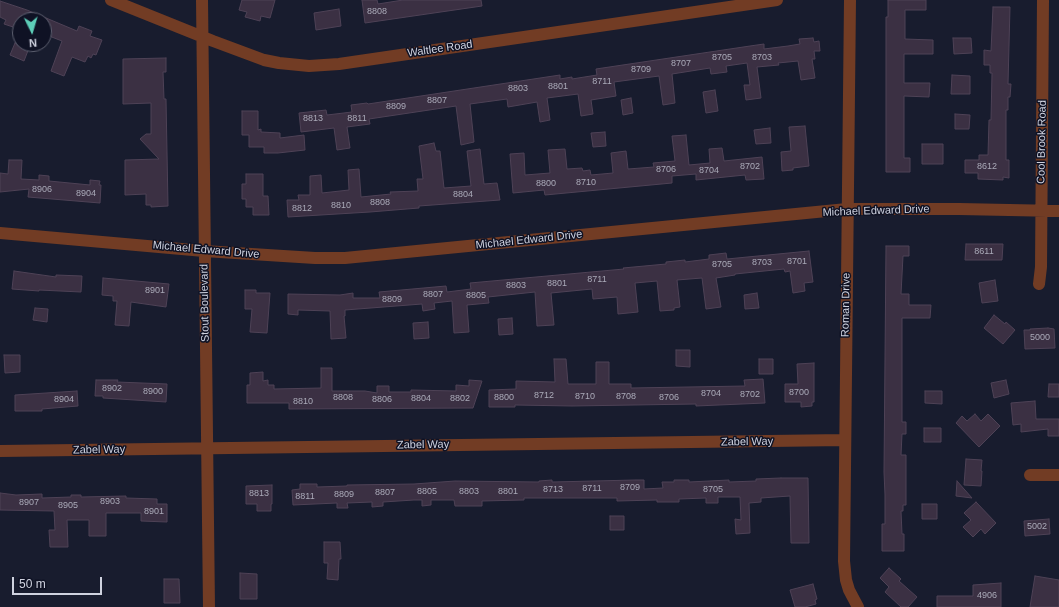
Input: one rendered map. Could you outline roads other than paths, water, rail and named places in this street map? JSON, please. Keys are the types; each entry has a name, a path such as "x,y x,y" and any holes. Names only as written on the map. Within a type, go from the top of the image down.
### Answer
{"street":[{"name":"Waltlee Road","path":"111,0 264,60 309,66 332,64 777,0"},
{"name":"Stout Boulevard","path":"202,0 209,607"},
{"name":"Roman Drive","path":"850,0 844,561 848,585 858,607"},
{"name":"Cool Brook Road","path":"1039,284 1043,0"},
{"name":"Michael Edward Drive","path":"0,234 204,251 315,258 345,258 847,209 1059,211"},
{"name":"Zabel Way","path":"0,451 845,440"},
{"path":"1030,475 1059,475"}]}
